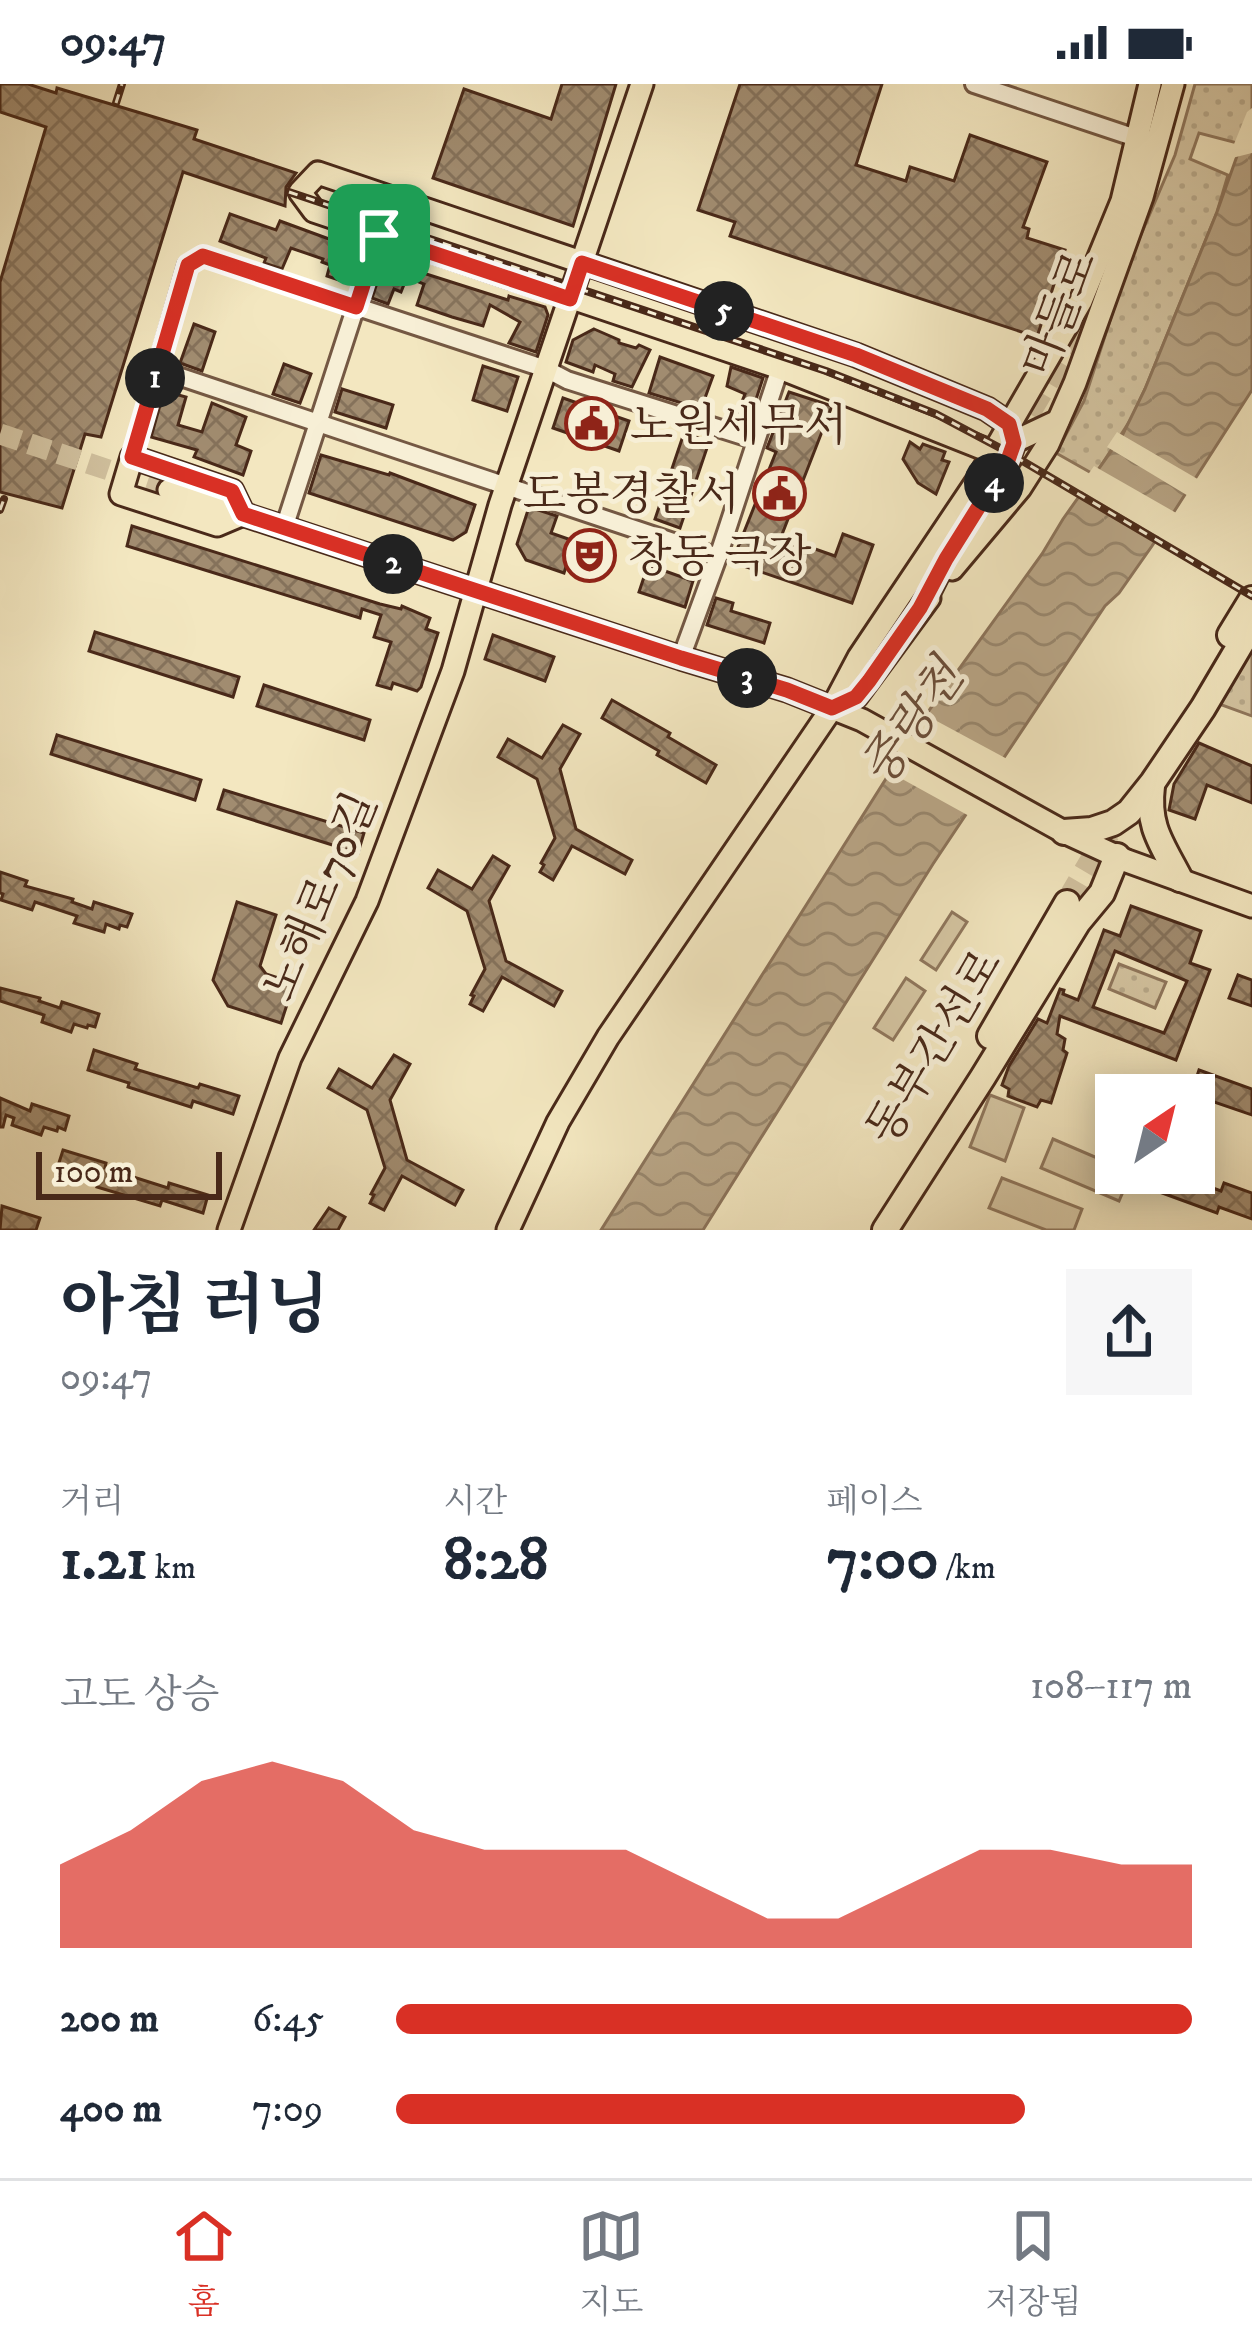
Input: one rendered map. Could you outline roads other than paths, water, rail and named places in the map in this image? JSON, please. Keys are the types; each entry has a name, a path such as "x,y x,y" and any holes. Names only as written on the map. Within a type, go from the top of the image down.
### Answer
{"highway":[{"path":"1054,828 1092,830 1129,812 1252,599"},
{"path":"1143,786 1202,708 1252,625"},
{"path":"1143,786 1154,829 1180,879"},
{"path":"885,1230 1078,922 1102,893 1117,856"},
{"name":"동부간선로","path":"870,1230 968,1075 1067,903"}],"main road":[{"name":"노해로70길","path":"229,1230 290,1058 368,901 452,671 506,488 642,84"},
{"name":"마들로","path":"832,708 856,697 920,608 1020,488 1048,444 1142,197 1150,84"},
{"name":"마들로","path":"508,1230 558,1123 608,1037 832,708 859,657 1005,440 1082,301 1173,84"},
{"path":"920,608 1008,460 1005,440 969,401 856,355 318,173 299,192 314,211 780,368 961,437 1005,440 1058,421"},
{"path":"961,437 976,452 977,481"},
{"path":"132,457 232,491 243,514 217,525 121,494 132,457"},
{"path":"169,490 787,690 862,720 1054,828 1252,906"}],"street":[{"path":"974,84 1148,138"},
{"path":"284,528 379,235"},
{"path":"132,457 188,265 203,256 756,440"},
{"path":"681,658 780,368"},
{"path":"157,369 718,557"}],"water":[{"name":"중랑천","path":"1252,114 1252,390 1152,546 1105,606 933,864 703,1230 601,1230 930,709 1122,436 1217,212"}],"tunnel":[{"path":"1010,444 1099,286"},
{"path":"0,434 169,490"},
{"path":"1067,903 1108,833"}],"railway":[{"path":"116,103 122,84"},
{"path":"289,192 826,371 936,414 1252,596"},
{"path":"0,510 4,499"}],"place":[{"name":"노원세무서","path":"591,424"},
{"name":"도봉경찰서","path":"779,493"},
{"name":"창동 극장","path":"589,555"}]}
